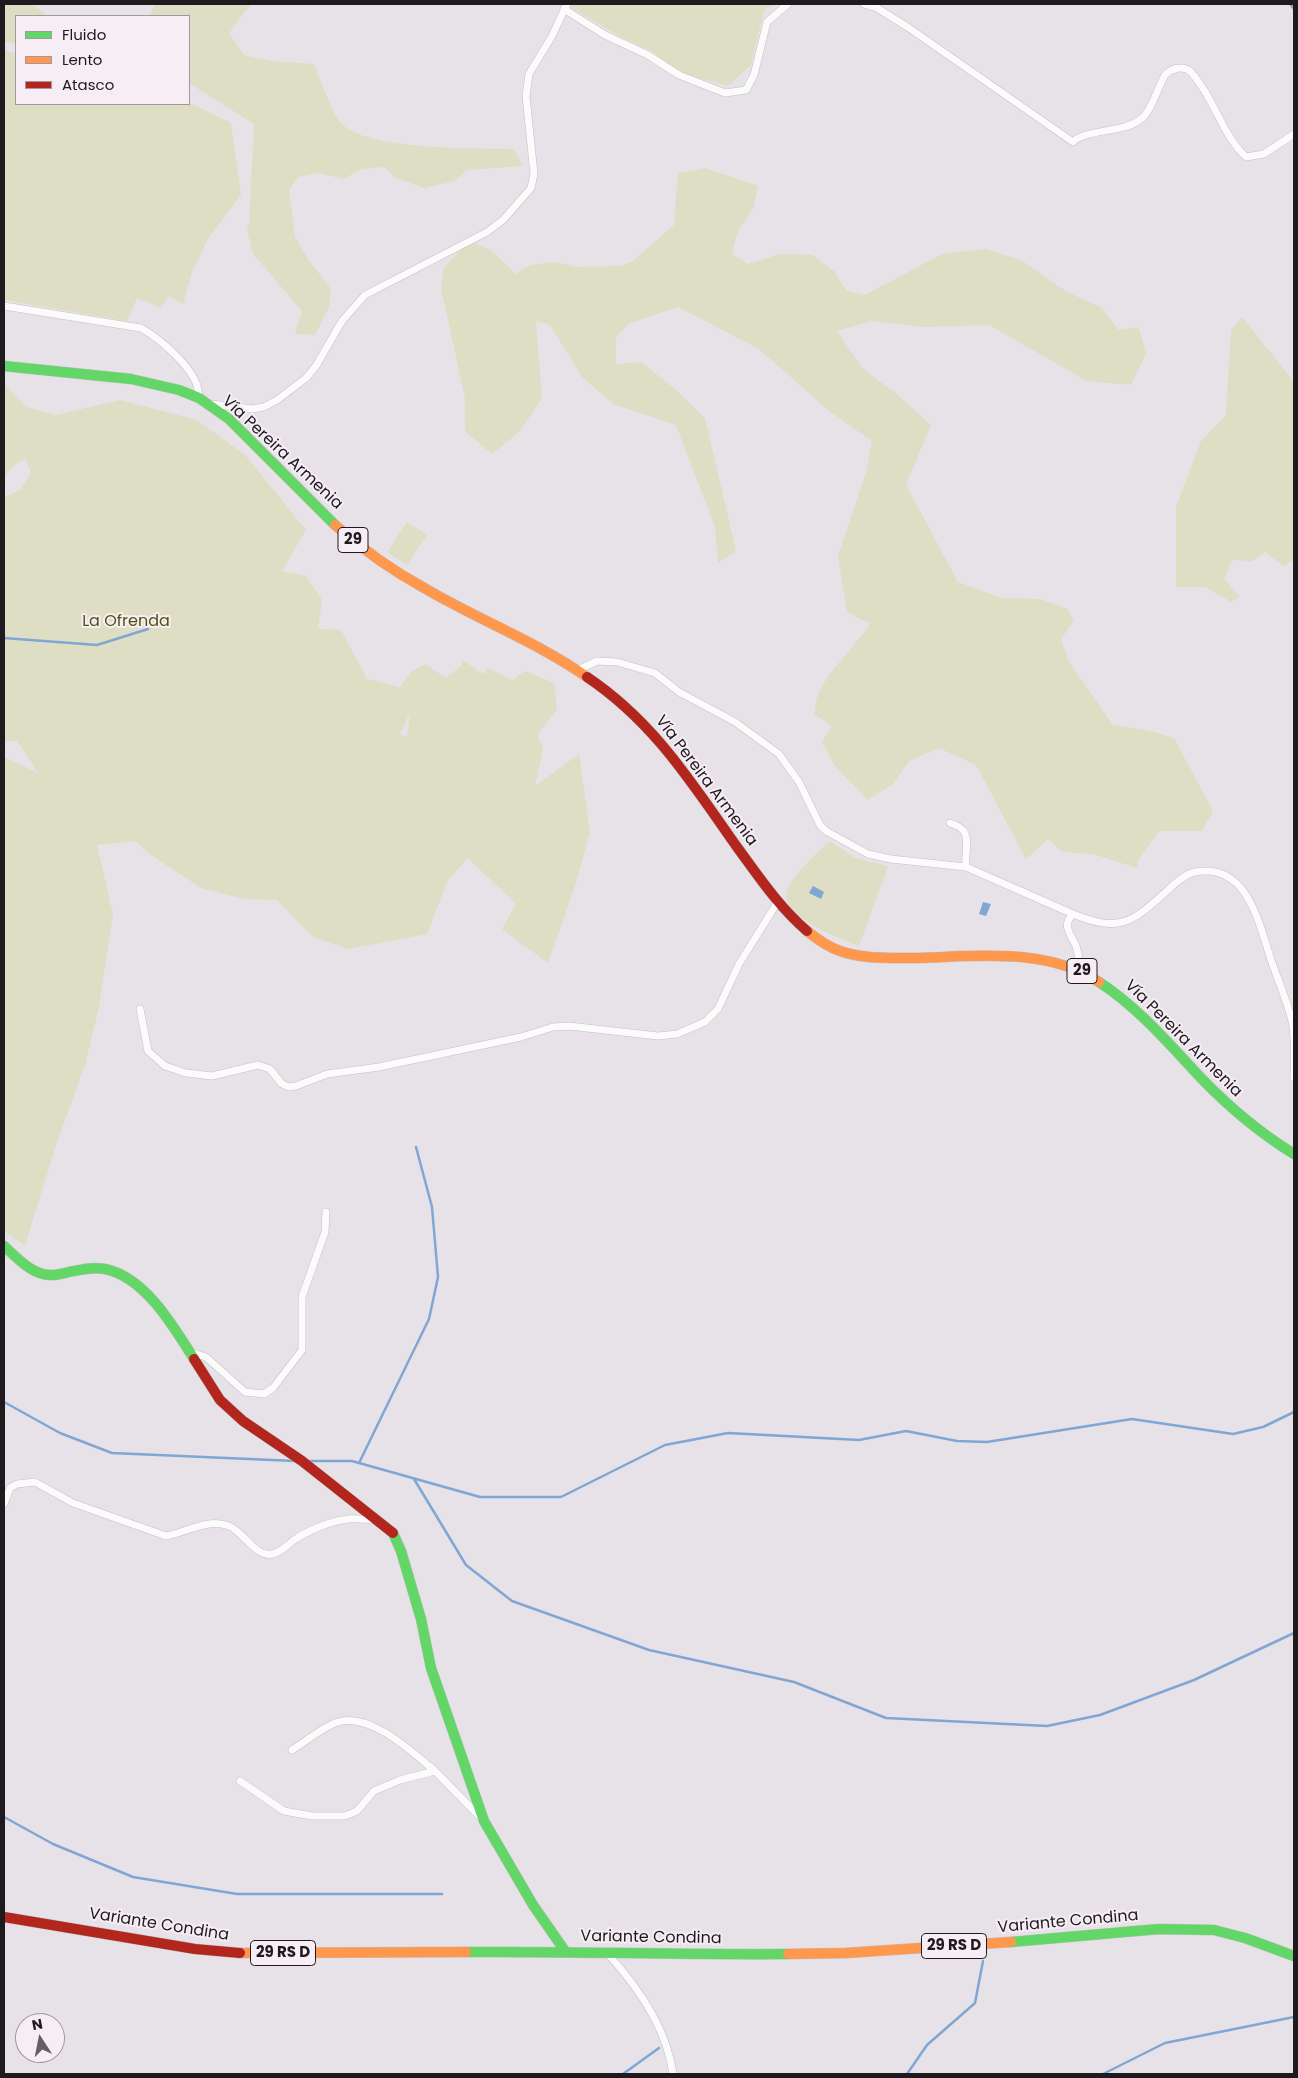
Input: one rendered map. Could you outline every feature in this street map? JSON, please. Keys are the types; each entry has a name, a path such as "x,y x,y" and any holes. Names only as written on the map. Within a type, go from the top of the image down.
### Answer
{"main road":[{"name":"Vía Pereira Armenia","path":"4,366 131,380 168,388 208,403 233,423 344,533 379,561 437,595 578,670 622,702 656,736 777,903 818,940 840,952 850,954 892,958 1017,957 1044,960 1078,970 1102,982 1126,1000 1237,1113 1264,1136 1294,1154"},
{"path":"4,1246 22,1263 40,1273 51,1275 91,1268 106,1268 143,1290 166,1314 220,1400 244,1421 302,1461 393,1532 401,1551 421,1619 431,1668 484,1821 533,1905 565,1952"},
{"name":"Variante Condina","path":"4,1917 195,1949 245,1953 565,1952 608,1954 846,1952 969,1946 1159,1929 1214,1930 1245,1938 1294,1956"}],"street":[{"path":"208,403 252,408 264,407 277,400 306,378 316,366 342,322 365,295 487,232 503,220 520,202 531,188 534,174 526,96 529,74 552,36 566,7 604,35 648,55 679,76 725,93 746,90 754,75 767,22 788,4"},
{"path":"864,4 877,8 909,28 1073,142 1080,136 1115,130 1141,120 1146,114 1165,76 1170,71 1181,68 1189,71 1199,82 1236,145 1246,157 1264,154 1294,134"},
{"path":"4,306 141,328 157,338 184,366 198,384 198,398"},
{"path":"578,670 597,661 617,662 655,673 679,692 735,722 779,754 799,782 820,824 826,831 868,854 891,860 966,867 1073,914 1103,924 1122,923 1148,908 1173,885 1194,872 1213,871 1230,878 1240,886 1258,915 1292,1022 1294,1078"},
{"path":"950,823 959,825 966,836 966,867"},
{"path":"140,1009 148,1051 165,1066 186,1073 212,1076 258,1065 270,1069 281,1083 288,1087 296,1086 327,1074 379,1067 521,1037 553,1027 569,1026 658,1036 677,1034 705,1022 718,1009 739,964 777,903"},
{"path":"1073,914 1066,924 1076,947 1078,970"},
{"path":"188,1351 206,1358 245,1392 264,1394 273,1388 302,1350 302,1297 325,1232 326,1212"},
{"path":"4,1504 10,1488 17,1484 35,1482 73,1503 166,1536 179,1534 191,1527 215,1522 227,1525 238,1530 264,1555 273,1554 313,1530 347,1519 379,1520"},
{"path":"292,1750 335,1723 361,1721 400,1741 435,1771 484,1821"},
{"path":"240,1781 284,1812 312,1816 345,1816 357,1811 374,1792 400,1780 435,1771"},
{"path":"608,1954 636,1989 662,2034 670,2054 673,2074"}],"green space":[{"path":"4,4 32,4 47,15 15,15 15,44 4,42"},
{"path":"156,4 251,4 229,33 244,55 271,61 314,64 330,104 338,118 341,123 354,132 374,139 423,146 514,149 523,166 467,170 455,181 424,188 394,177 385,167 362,169 343,179 319,173 299,177 289,189 295,237 308,259 331,289 329,307 315,335 295,334 302,311 253,254 247,229 249,225 254,124 190,84 190,15 150,15"},
{"path":"572,4 775,4 764,10 751,65 728,86 680,73 650,50 619,36 571,7"},
{"path":"4,50 15,54 15,105 190,105 190,102 231,123 241,195 208,239 192,272 183,304 169,296 161,308 137,298 127,321 4,300"},
{"path":"705,168 758,186 753,209 738,231 732,254 748,264 780,254 812,255 834,271 847,291 865,295 942,254 985,249 1021,260 1067,292 1101,307 1119,330 1139,327 1146,354 1131,385 1087,381 989,325 926,327 872,321 837,331 862,368 899,396 931,425 906,485 958,582 1001,598 1040,599 1068,609 1074,621 1061,639 1069,662 1113,725 1147,730 1174,738 1213,811 1202,831 1159,831 1138,860 1137,868 1093,854 1063,852 1048,839 1026,859 976,765 939,748 909,761 893,784 868,800 835,766 822,742 832,726 814,714 817,697 829,675 871,622 861,620 847,611 838,556 866,473 872,441 829,411 759,349 678,307 628,324 616,337 616,364 641,362 674,388 705,418 736,551 718,563 715,527 676,425 613,404 582,377 550,325 536,321 542,399 519,432 492,454 465,431 465,398 441,288 444,268 468,241 491,250 516,274 530,265 554,262 576,267 620,266 633,261 674,225 678,173"},
{"path":"1242,317 1294,382 1294,560 1283,566 1265,552 1251,562 1233,559 1224,579 1240,597 1231,602 1205,587 1176,587 1176,507 1201,441 1226,415 1231,330"},
{"name":"La Ofrenda","path":"4,384 27,407 56,415 120,400 197,420 245,455 306,530 282,571 306,576 322,600 318,629 341,630 367,679 400,687 411,672 425,664 446,678 462,665 463,660 483,674 488,668 512,680 525,671 554,683 557,709 537,735 543,748 535,786 579,754 590,832 576,883 548,963 502,929 516,904 468,858 448,880 427,934 348,949 313,937 277,900 244,899 201,888 148,853 136,841 97,845 113,914 99,1007 85,1065 55,1148 25,1246 4,1231 4,757 38,773 17,741 4,741 4,497 20,490 31,473 26,459 18,462 4,476","holes":["410,714 407,737 400,734"]},
{"path":"407,522 427,535 407,565 387,552"},
{"path":"830,841 855,858 888,866 859,946 814,926 793,910 787,901 787,891 793,879 812,857"}],"water":[{"path":"813,886 824,892 821,899 809,893"},
{"path":"983,902 991,904 986,916 979,914"}],"waterway":[{"path":"1290,4 1294,9"},
{"path":"4,638 97,645 148,629"},
{"path":"359,1463 429,1319 438,1277 432,1207 416,1147"},
{"path":"4,1402 60,1433 112,1453 295,1461"},
{"path":"308,1461 352,1461 480,1497 561,1497 665,1445 728,1433 859,1440 906,1431 957,1441 987,1442 1132,1419 1233,1434 1263,1427 1294,1412"},
{"path":"414,1479 466,1565 512,1601 649,1650 794,1682 886,1718 1047,1726 1100,1715 1194,1680 1294,1633"},
{"path":"4,1817 53,1844 133,1877 237,1894 442,1894"},
{"path":"907,2074 927,2045 975,2003 983,1961"},
{"path":"1103,2074 1165,2043 1294,2017"},
{"path":"623,2074 659,2048"}],"traffic: fast":[{"path":"4,366 131,379 179,390 199,398 229,419 335,525"},
{"path":"1099,982 1141,1015 1234,1110 1269,1138 1294,1154"},
{"path":"4,1246 20,1261 38,1273 45,1275 97,1268 119,1274 133,1282 157,1305 194,1359"},
{"path":"393,1533 401,1551 421,1619 431,1668 484,1821 533,1905 565,1951"},
{"path":"1011,1942 1159,1929 1214,1930 1245,1938 1294,1956"},
{"path":"466,1952 788,1954"}],"traffic: slow":[{"path":"335,525 379,560 402,575 568,664 587,677"},
{"path":"807,931 840,951 867,957 1008,956 1032,958 1056,963 1078,971 1099,982"},
{"path":"788,1954 846,1953 1011,1942"},
{"path":"240,1953 466,1952"}],"traffic: jam":[{"path":"587,677 632,713 652,733 687,777 770,891 787,912 807,931"},
{"path":"194,1359 220,1400 243,1421 302,1461 393,1533"},
{"path":"4,1917 195,1949 240,1953"}]}
